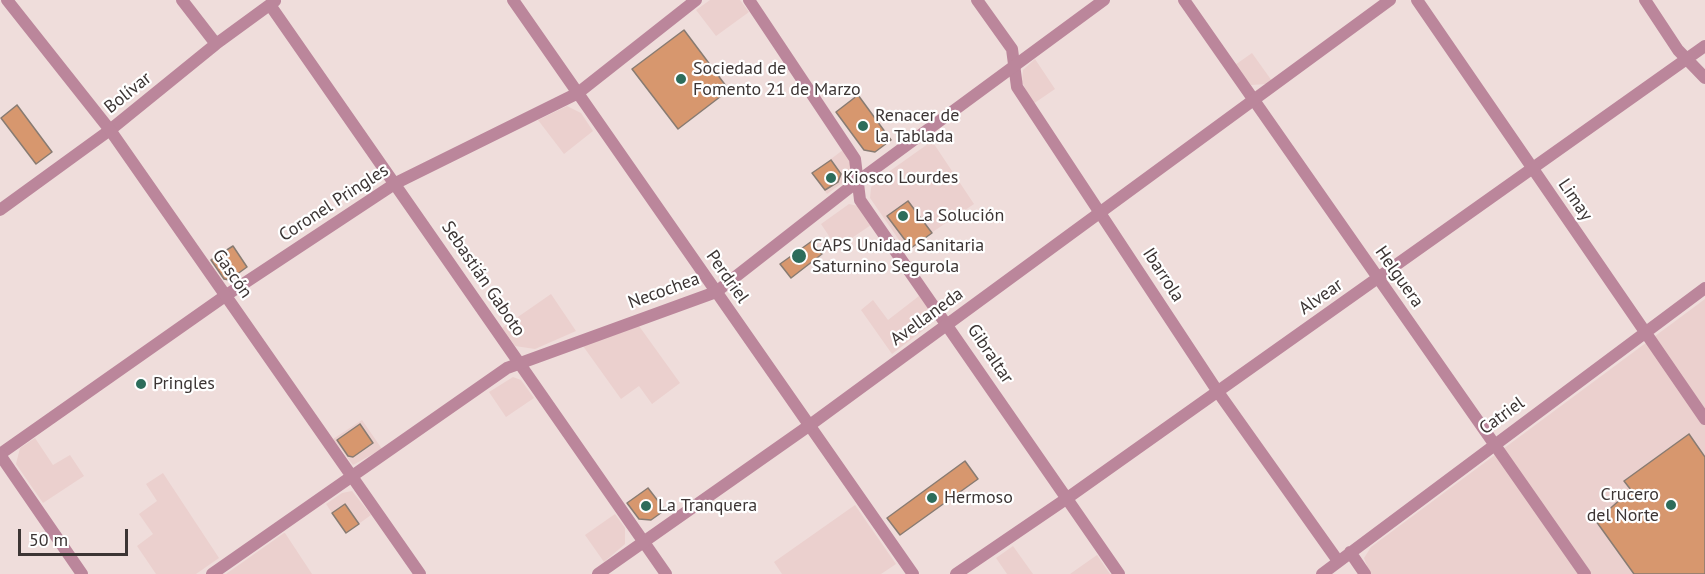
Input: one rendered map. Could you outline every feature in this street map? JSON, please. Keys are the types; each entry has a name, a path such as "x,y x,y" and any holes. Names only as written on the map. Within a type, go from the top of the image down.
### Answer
{"street":[{"name":"Gascón","path":"7,0 110,130 420,574"},
{"path":"182,0 216,44"},
{"name":"Perdriel","path":"513,0 913,574"},
{"name":"Coronel Pringles","path":"0,454 225,296 396,183 578,93 696,0"},
{"name":"Gibraltar","path":"748,0 855,159 860,200 1119,574"},
{"name":"Ibarrola","path":"977,0 1012,49 1017,87 1218,392 1338,561"},
{"name":"Necochea","path":"213,574 519,362 716,292 858,182 1104,0"},
{"name":"Helguera","path":"1184,0 1585,574"},
{"name":"Avellaneda","path":"598,574 810,426 1390,0"},
{"name":"Limay","path":"1417,0 1644,334 1705,419"},
{"path":"1645,0 1678,50 1705,78"},
{"name":"Bolívar","path":"0,210 110,130 216,44 273,3"},
{"name":"Sebastián Gaboto","path":"273,3 666,574"},
{"name":"Alvear","path":"956,574 1218,392 1705,46"},
{"name":"Catriel","path":"1322,574 1705,288"},
{"path":"0,454 82,574"},
{"path":"1350,552 1365,574"}],"shaded area":[{"path":"710,0 740,0 749,12 716,36 696,10"},
{"path":"1252,53 1272,81 1267,84 1251,85 1235,65"},
{"path":"1035,59 1055,89 1033,104 1022,82 1023,70"},
{"path":"567,106 581,113 593,131 564,154 538,120"},
{"path":"932,141 974,204 906,250 870,198 871,188 873,183"},
{"path":"843,150 851,161 853,170 849,178 827,194 812,173"},
{"path":"849,204 858,206 871,225 837,248 821,224"},
{"path":"551,294 576,331 535,349 515,346 502,328"},
{"path":"919,296 930,311 930,325 892,354 861,310 873,300 888,320"},
{"path":"1705,299 1705,574 1370,574 1364,558 1371,547"},
{"path":"639,326 680,383 652,404 639,386 621,399 583,346"},
{"path":"513,377 521,380 534,398 506,417 489,392"},
{"path":"362,420 382,449 353,465 333,439"},
{"path":"35,438 53,465 70,455 84,476 43,503 16,464 20,448"},
{"path":"163,473 219,558 196,574 156,574 137,546 153,534 139,514 157,501 146,484"},
{"path":"352,491 371,515 346,533 326,504 342,493"},
{"path":"855,505 896,564 881,574 782,574 774,562"},
{"path":"615,514 625,528 625,544 604,562 585,535"},
{"path":"284,533 312,574 226,574"},
{"path":"1013,546 1033,574 1007,574 996,558"},
{"path":"1097,555 1110,574 1070,574"}],"building":[{"name":"Sociedad de Fomento 21 de Marzo","path":"684,30 729,90 678,129 632,69"},
{"name":"Renacer de la Tablada","path":"858,95 891,140 875,152 864,150 836,112"},
{"path":"17,105 52,152 36,164 1,118"},
{"path":"831,160 841,174 838,182 825,190 812,173"},
{"path":"908,201 932,233 911,248 887,216"},
{"path":"812,241 822,254 791,278 780,264"},
{"path":"233,246 247,267 229,280 224,279 211,260"},
{"path":"360,424 373,443 353,457 348,456 337,440"},
{"name":"Crucero del Norte","path":"1689,434 1705,457 1705,574 1634,574 1596,521 1631,490 1624,481"},
{"name":"Hermoso","path":"965,461 978,479 900,535 887,518"},
{"name":"La Tranquera","path":"648,488 665,510 651,520 639,519 627,503"},
{"path":"345,504 359,524 346,533 332,513"}],"place":[{"name":"Sociedad de Fomento 21 de Marzo","path":"681,79"},
{"name":"Renacer de la Tablada","path":"863,126"},
{"name":"Kiosco Lourdes","path":"831,178"},
{"name":"La Solución","path":"903,216"},
{"name":"CAPS Unidad Sanitaria Saturnino Segurola","path":"799,256"},
{"name":"Pringles","path":"141,384"},
{"name":"Hermoso","path":"932,498"},
{"name":"Crucero del Norte","path":"1671,505"},
{"name":"La Tranquera","path":"646,506"}]}
